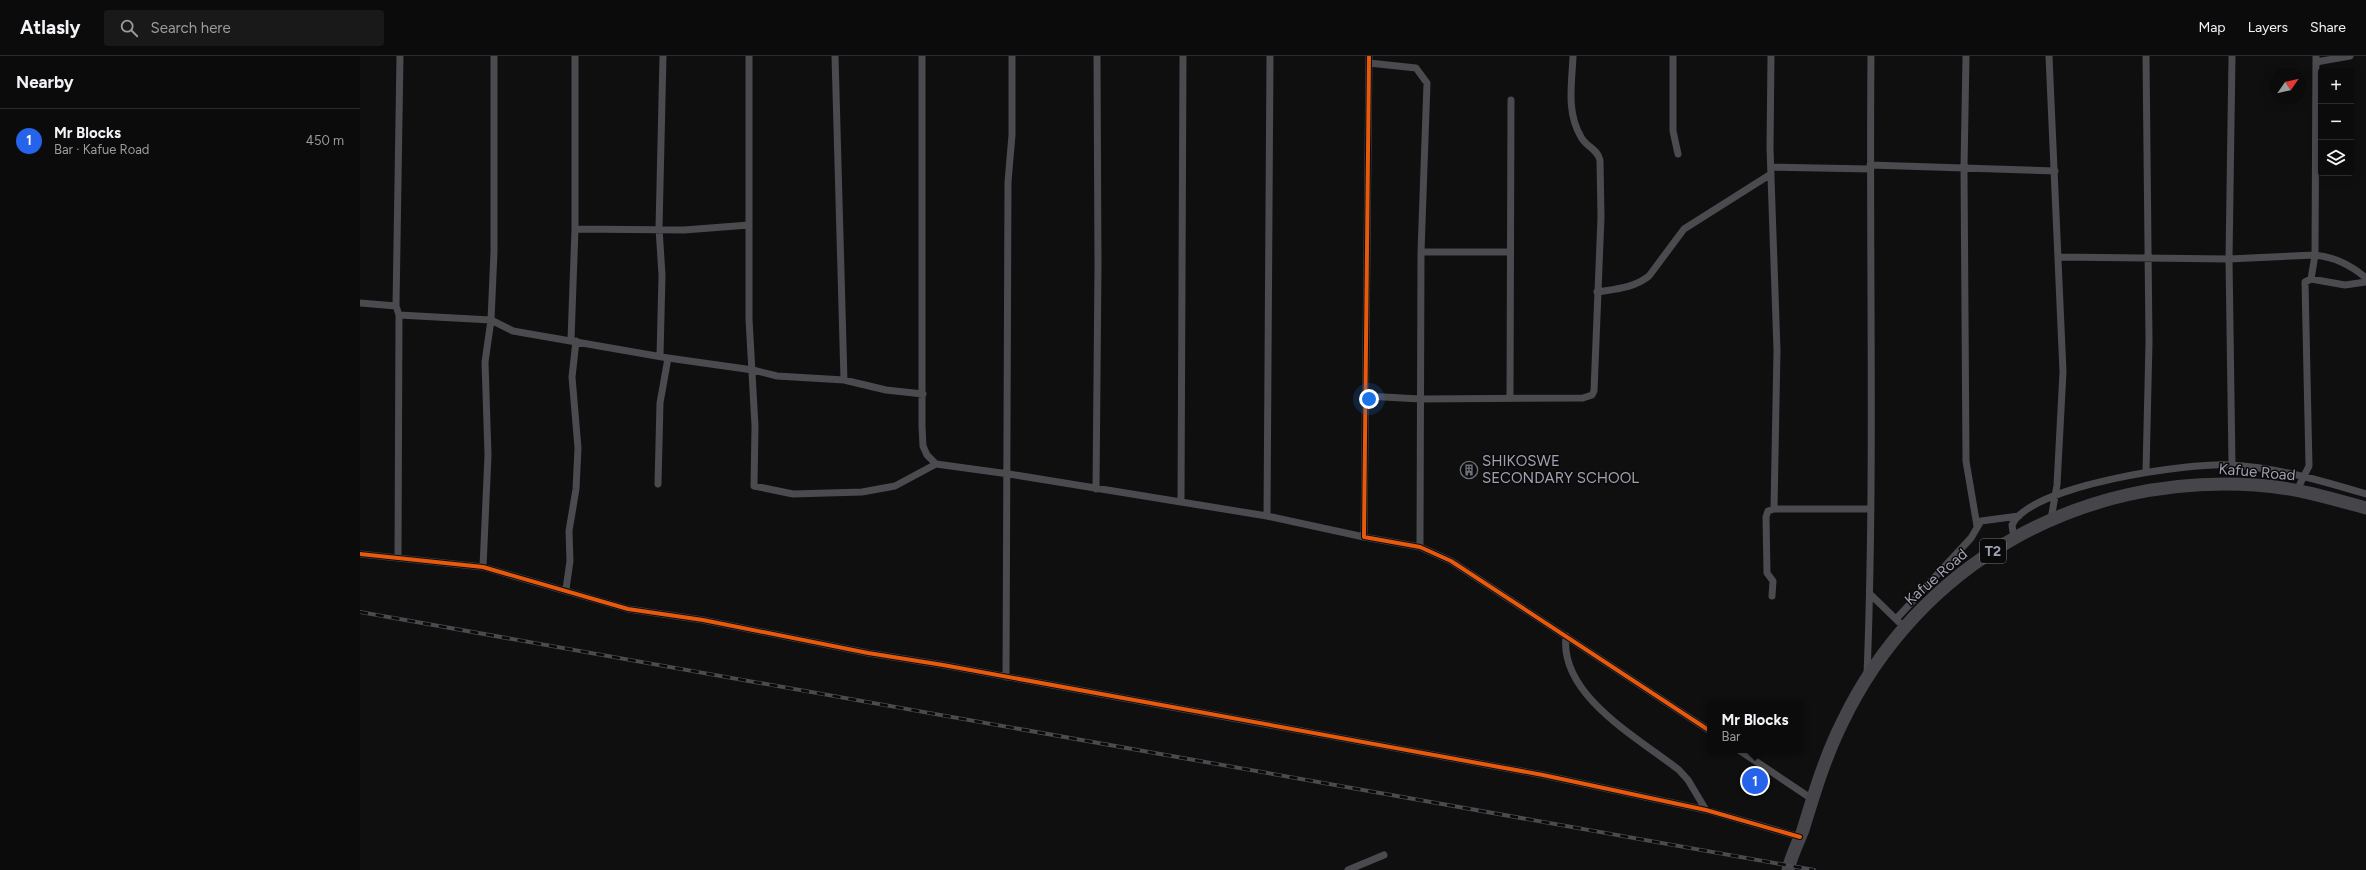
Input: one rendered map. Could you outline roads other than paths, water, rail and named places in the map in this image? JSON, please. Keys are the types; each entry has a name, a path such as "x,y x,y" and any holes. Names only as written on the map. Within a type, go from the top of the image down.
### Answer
{"highway":[{"name":"Kafue Road","path":"1788,870 1812,799 1842,723 1900,623 1982,558 2014,538 2051,519 2123,495 2174,486 2234,484 2297,490 2366,508"}],"street":[{"path":"398,557 399,315 396,306 400,56"},
{"path":"483,567 488,455 485,362 491,320 494,252 494,56"},
{"path":"566,589 570,561 569,531 576,489 578,448 573,412 572,377 574,341 575,56"},
{"path":"660,356 662,275 659,228 663,56"},
{"path":"749,56 749,319 754,370 754,486 792,494 862,492 896,486 936,464 1009,474 1267,516 1364,537 1420,547 1451,560 1707,729"},
{"path":"835,56 844,380"},
{"path":"922,56 923,161 921,223 923,446 927,455 936,464"},
{"path":"1006,677 1009,474 1008,182 1012,135 1012,56"},
{"path":"1096,489 1098,266 1097,56"},
{"path":"1181,502 1183,56"},
{"path":"1267,516 1270,56"},
{"path":"1366,396 1420,399 1583,398 1592,395 1595,388 1597,292 1601,217 1600,160 1598,153 1582,141 1573,120 1570,81 1573,56"},
{"path":"1674,56 1673,131 1678,154"},
{"path":"1771,56 1771,170 1777,350 1774,509"},
{"path":"1867,679 1871,509 1871,56"},
{"path":"1966,56 1964,168 1966,461 1977,526"},
{"path":"2050,56 2056,171 2063,405 2055,494 2051,519"},
{"path":"2146,56 2148,257 2146,471"},
{"path":"2232,56 2230,259 2232,465"},
{"path":"2311,279 2315,255 2316,59 2350,56"},
{"path":"1364,537 1369,60 1416,68 1426,83 1421,252 1420,547"},
{"path":"1510,398 1511,100"},
{"path":"1597,292 1624,288 1642,282 1654,270 1684,229 1771,170 1870,167 2056,171"},
{"path":"575,229 707,229 749,225"},
{"path":"1421,252 1510,252"},
{"path":"2059,257 2230,259 2315,255 2343,262 2366,278"},
{"path":"2297,490 2305,477 2309,466 2304,285 2307,280 2311,279 2345,285 2366,282"},
{"path":"360,303 396,306"},
{"path":"399,315 491,320 498,322 513,331 668,358 754,370 777,376 844,380 886,390 923,394"},
{"path":"658,484 660,403 668,358"},
{"path":"2014,538 2012,525 2019,516 2055,494 2146,471 2201,465 2232,465 2305,477 2366,494"},
{"path":"1772,596 1773,581 1768,573 1766,517 1768,511 1774,509 1871,509"},
{"path":"1870,594 1900,623 1971,538 1981,520 2019,516"},
{"path":"360,554 483,567 566,589 628,609 703,620 868,653 1543,775 1706,810 1800,837"},
{"path":"1566,636 1564,650 1566,660 1575,680 1583,691 1608,715 1678,770 1688,780 1706,810"},
{"path":"1743,753 1812,799"},
{"path":"1348,870 1384,855"}],"railway":[{"path":"360,612 1814,870"}],"place":[{"name":"SHIKOSWE SECONDARY SCHOOL","path":"1469,470"},
{"name":"Mr Blocks","path":"1755,781"}]}
